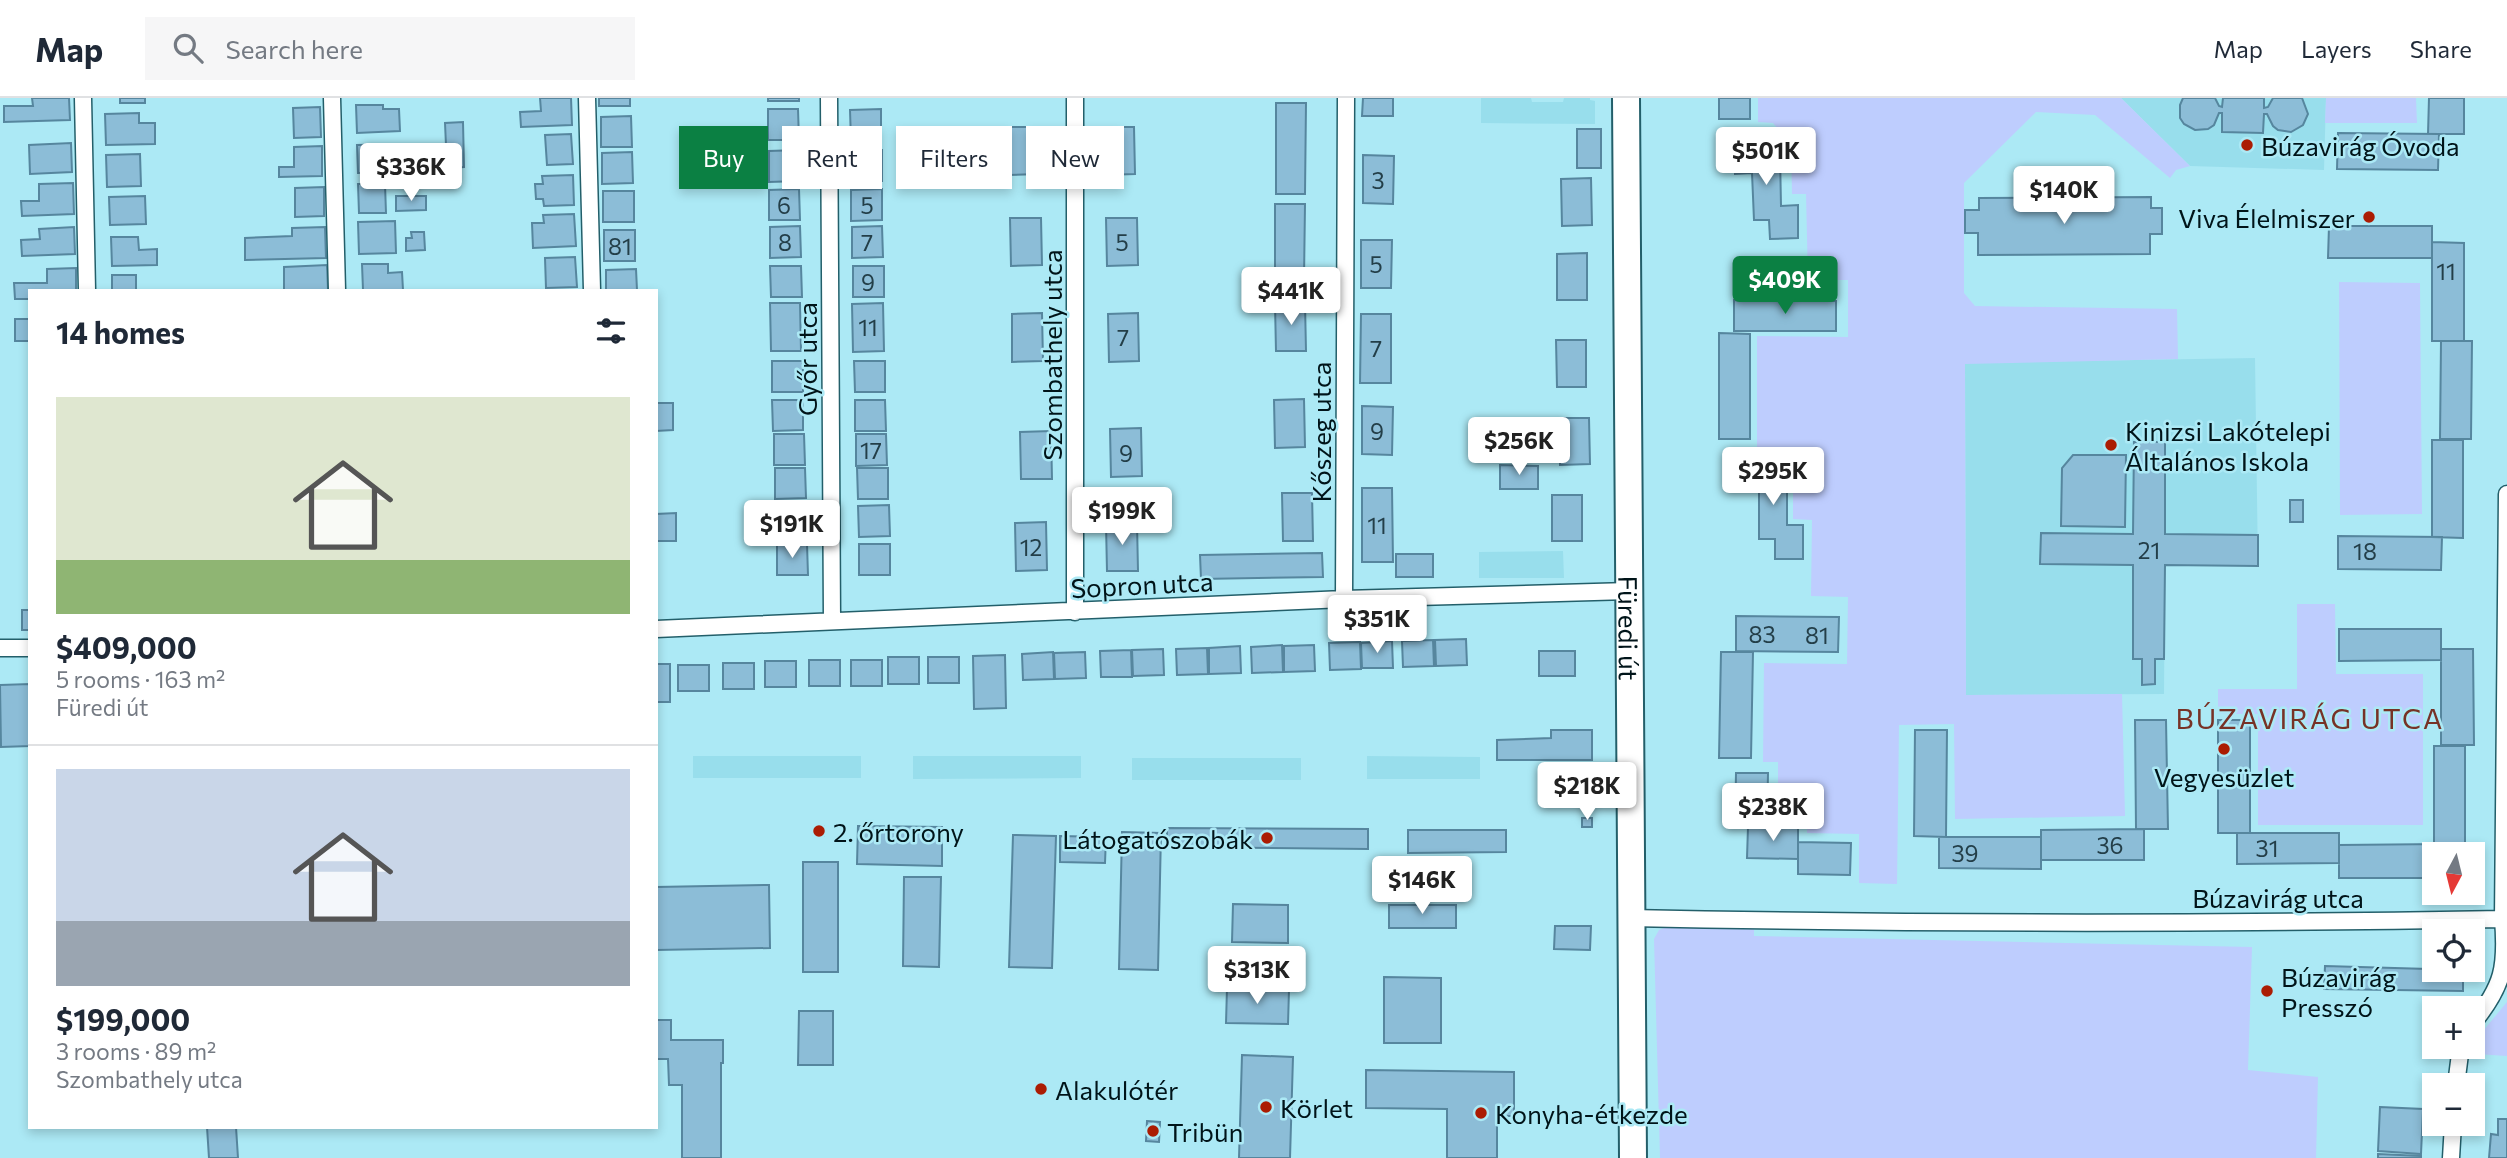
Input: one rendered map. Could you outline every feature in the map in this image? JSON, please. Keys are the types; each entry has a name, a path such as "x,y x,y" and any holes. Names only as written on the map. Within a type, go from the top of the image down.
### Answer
{"main road":[{"name":"Füredi út","path":"1626,98 1633,1158"}],"street":[{"path":"83,98 87,289"},
{"path":"332,98 337,289"},
{"path":"587,98 593,289"},
{"name":"Győr utca","path":"829,98 832,620"},
{"name":"Szombathely utca","path":"1075,98 1076,612"},
{"name":"Kőszeg utca","path":"1344,598 1346,98"},
{"path":"2485,1007 2500,986 2505,964 2507,494"},
{"name":"Sopron utca","path":"658,629 1344,598 1629,591"},
{"path":"0,648 28,648"},
{"name":"Búzavirág utca","path":"1630,918 1877,923 2222,923 2505,919"},
{"path":"2451,1158 2452,1136"}],"shaded area":[{"path":"1481,98 1531,98 1532,102 1563,102 1564,98 1590,98 1595,101 1595,124 1481,123"},
{"path":"1758,98 2121,98 2190,166 2176,170 2170,178 2095,115 2036,112 1964,183 1964,293 1975,306 2177,309 2178,359 1965,364 1966,695 2122,694 2125,816 1955,819 1954,724 1899,725 1897,884 1859,883 1859,834 1807,833 1807,817 1778,817 1778,762 1763,762 1764,663 1847,664 1848,597 1811,596 1812,520 1793,519 1793,469 1777,468 1776,450 1757,449 1757,336 1848,337 1848,280 1808,280 1806,194 1792,194 1791,144 1773,123 1758,122"},
{"name":"Búzavirág Óvoda","path":"2121,98 2326,98 2324,170 2190,166"},
{"path":"2326,98 2416,98 2417,123 2325,123"},
{"path":"2339,282 2420,283 2422,514 2340,515"},
{"name":"Kinizsi Lakótelepi Általános Iskola","path":"2255,358 2258,566 2165,565 2164,694 1966,695 1965,363"},
{"path":"1563,551 1564,578 1479,578 1479,552"},
{"path":"2297,604 2335,604 2336,674 2423,674 2423,825 2258,825 2258,714 2218,714 2218,689 2297,689"},
{"path":"693,756 861,756 861,778 693,778"},
{"path":"913,756 1081,756 1081,778 913,779"},
{"path":"1367,756 1480,757 1480,779 1367,779"},
{"path":"1132,758 1301,758 1301,780 1132,780"},
{"path":"1670,925 1754,926 1754,936 2252,947 2248,1070 2318,1077 2316,1158 1660,1158 1654,939 1659,930"},
{"path":"2507,1002 2507,1056 2485,1055 2485,1029"}],"building":[{"path":"32,98 69,98 70,120 4,122 4,106 33,106"},
{"path":"120,98 145,98 145,103 120,103"},
{"path":"540,98 571,98 572,125 521,127 520,112 541,111"},
{"path":"599,98 630,98 630,106 599,106"},
{"path":"768,98 799,98 799,101 768,101"},
{"path":"1363,98 1393,98 1393,116 1362,116"},
{"path":"1719,98 1750,98 1750,119 1719,119"},
{"path":"2183,98 2215,98 2222,107 2223,98 2264,98 2264,108 2268,107 2273,98 2302,98 2308,114 2303,125 2291,132 2278,130 2267,114 2264,114 2263,133 2222,132 2222,113 2219,113 2214,125 2208,129 2195,130 2184,124 2180,118"},
{"path":"2429,98 2464,98 2464,134 2428,134"},
{"path":"1276,103 1306,103 1305,194 1276,194"},
{"path":"356,105 383,105 383,109 399,109 400,131 357,133"},
{"path":"320,107 321,137 294,138 293,108"},
{"path":"768,109 798,109 799,126 782,126 782,140 768,140"},
{"path":"881,109 881,126 851,126 850,110"},
{"path":"139,113 139,123 155,123 155,144 106,145 105,114"},
{"path":"631,116 632,147 601,147 601,117"},
{"path":"463,122 464,167 447,168 445,123"},
{"path":"1012,127 1026,127 1026,174 1012,175"},
{"path":"1124,127 1134,127 1135,174 1124,174"},
{"path":"1577,129 1601,129 1601,168 1577,168"},
{"path":"2338,133 2439,134 2438,170 2337,169"},
{"path":"571,134 573,164 547,165 545,135"},
{"path":"1763,137 1764,156 1780,155 1781,206 1798,205 1798,238 1770,239 1769,220 1754,220 1752,173 1735,174 1734,138"},
{"path":"71,143 72,172 30,174 29,145"},
{"path":"409,144 410,172 358,173 357,145"},
{"path":"322,146 322,176 279,177 279,167 294,167 294,147"},
{"path":"769,151 782,151 782,182 769,182"},
{"path":"632,152 633,183 602,184 602,153"},
{"path":"140,154 141,186 107,187 106,155"},
{"path":"1363,155 1394,156 1393,204 1363,203"},
{"path":"573,175 574,205 544,206 543,199 536,199 535,184 543,184 542,176"},
{"path":"1591,178 1592,225 1562,226 1561,179"},
{"path":"73,183 74,214 22,216 21,201 39,201 39,184"},
{"path":"358,184 385,184 386,213 359,213"},
{"path":"324,187 324,216 295,217 295,188"},
{"path":"799,189 800,220 769,220 769,190"},
{"path":"882,189 882,220 851,221 851,190"},
{"path":"603,191 634,191 634,222 603,222"},
{"path":"145,196 146,224 110,225 109,197"},
{"path":"396,196 426,196 426,210 396,211"},
{"path":"2151,197 2151,208 2162,208 2162,234 2150,234 2150,254 1978,255 1978,233 1965,233 1965,210 1979,210 1979,198"},
{"path":"1275,204 1305,204 1304,279 1275,278"},
{"path":"574,214 576,246 533,248 532,223 544,223 543,215"},
{"path":"1010,218 1041,218 1042,265 1011,266"},
{"path":"1106,218 1137,218 1138,265 1107,266"},
{"path":"395,221 396,253 359,254 358,222"},
{"path":"800,226 801,257 770,258 770,227"},
{"path":"882,226 883,257 852,258 852,227"},
{"path":"2329,226 2432,226 2432,258 2328,258"},
{"path":"74,227 75,254 22,256 21,240 40,239 39,229"},
{"path":"325,227 326,258 245,260 245,238 292,236 292,228"},
{"path":"604,230 635,230 635,261 604,261"},
{"path":"411,232 424,232 425,250 406,251 406,238 412,238"},
{"path":"111,237 138,237 139,250 157,249 157,265 112,266"},
{"path":"1361,240 1392,240 1391,288 1361,288"},
{"path":"2432,242 2464,243 2464,341 2432,341"},
{"path":"1587,253 1587,300 1557,300 1557,254"},
{"path":"575,257 577,287 546,288 545,258"},
{"path":"362,264 388,264 388,273 402,272 403,289 363,289"},
{"path":"327,265 328,289 284,289 284,267"},
{"path":"770,266 801,266 802,297 771,297"},
{"path":"853,266 884,266 884,297 853,297"},
{"path":"76,268 76,289 28,289 28,299 15,299 14,283 47,283 47,269"},
{"path":"636,269 637,289 606,289 606,270"},
{"path":"112,275 136,275 136,289 112,289"},
{"path":"1734,300 1836,301 1836,331 1734,331"},
{"path":"770,303 800,303 801,351 771,351"},
{"path":"883,303 884,351 853,352 852,304"},
{"path":"1305,303 1306,351 1276,351 1275,304"},
{"path":"1042,313 1043,361 1012,362 1012,314"},
{"path":"1138,313 1139,361 1109,362 1108,314"},
{"path":"1361,314 1391,314 1391,383 1360,383"},
{"path":"15,319 28,319 28,341 15,341"},
{"path":"1719,333 1750,334 1750,439 1719,439"},
{"path":"1556,340 1586,340 1586,387 1557,387"},
{"path":"2441,341 2472,341 2471,439 2440,439"},
{"path":"772,361 803,361 803,392 772,392"},
{"path":"854,361 885,361 885,392 855,392"},
{"path":"1304,399 1305,447 1275,448 1274,400"},
{"path":"772,400 803,400 803,430 773,431"},
{"path":"855,400 885,400 886,431 855,431"},
{"path":"658,403 673,403 673,430 658,431"},
{"path":"1362,406 1393,407 1392,455 1362,454"},
{"path":"1560,418 1589,418 1590,464 1560,465"},
{"path":"1141,428 1142,476 1111,477 1110,429"},
{"path":"1051,431 1052,479 1021,479 1020,432"},
{"path":"774,434 804,434 805,465 774,465"},
{"path":"856,434 886,434 887,465 856,466"},
{"path":"2432,440 2463,440 2463,538 2432,537"},
{"path":"2134,442 2165,442 2165,534 2258,535 2258,566 2165,565 2164,659 2155,659 2155,684 2142,685 2142,659 2133,659 2133,565 2040,564 2041,533 2133,534"},
{"path":"2073,455 2126,455 2125,527 2061,526 2062,468"},
{"path":"1742,456 1771,456 1771,475 1787,475 1787,525 1803,525 1803,559 1775,559 1775,539 1759,539 1759,492 1742,492"},
{"path":"1500,465 1538,466 1538,489 1500,489"},
{"path":"775,468 805,468 806,498 775,499"},
{"path":"857,468 888,468 888,499 858,499"},
{"path":"1362,488 1392,488 1393,562 1362,562"},
{"path":"1282,493 1312,493 1313,541 1283,541"},
{"path":"1552,495 1582,495 1582,541 1552,541"},
{"path":"2290,500 2303,500 2303,522 2290,522"},
{"path":"807,505 807,536 776,537 776,506"},
{"path":"889,505 890,536 859,537 858,506"},
{"path":"676,513 676,541 658,541 658,514"},
{"path":"1046,522 1047,570 1016,571 1015,523"},
{"path":"1137,523 1138,571 1107,571 1106,524"},
{"path":"2338,536 2442,537 2441,570 2338,569"},
{"path":"777,544 807,544 808,575 777,575"},
{"path":"859,544 890,544 890,575 859,575"},
{"path":"1322,553 1323,577 1201,579 1200,555"},
{"path":"1396,554 1433,554 1433,577 1396,577"},
{"path":"22,610 28,610 28,630 22,630"},
{"path":"1736,616 1839,617 1838,652 1736,651"},
{"path":"2339,629 2441,629 2441,660 2339,661"},
{"path":"1466,639 1467,665 1436,666 1435,640"},
{"path":"1433,640 1434,666 1403,667 1402,641"},
{"path":"1392,641 1393,668 1362,668 1361,643"},
{"path":"1360,642 1361,669 1330,670 1329,643"},
{"path":"1282,645 1283,672 1252,673 1251,647"},
{"path":"1314,645 1315,671 1284,672 1284,646"},
{"path":"1240,646 1241,673 1209,674 1209,648"},
{"path":"1207,648 1208,674 1177,675 1176,649"},
{"path":"1163,649 1164,675 1133,676 1132,650"},
{"path":"2441,649 2473,649 2474,745 2441,745"},
{"path":"1131,650 1132,677 1101,677 1100,651"},
{"path":"1539,651 1575,651 1575,676 1539,676"},
{"path":"1053,652 1054,679 1023,680 1022,654"},
{"path":"1085,652 1086,678 1055,679 1054,653"},
{"path":"1721,652 1753,652 1751,758 1719,758"},
{"path":"1005,655 1006,708 974,709 973,656"},
{"path":"888,657 919,657 919,684 888,684"},
{"path":"928,657 959,657 959,683 928,683"},
{"path":"809,660 840,660 840,686 809,686"},
{"path":"851,660 882,660 882,686 851,686"},
{"path":"765,661 796,661 796,687 765,687"},
{"path":"723,663 754,663 754,689 723,689"},
{"path":"658,664 670,664 670,702 658,702"},
{"path":"678,665 709,665 709,691 678,691"},
{"path":"28,684 28,746 1,747 0,685"},
{"path":"2135,720 2166,720 2168,829 2136,829"},
{"path":"2218,720 2250,720 2250,833 2218,833"},
{"path":"1551,730 1592,730 1592,760 1497,760 1497,740 1551,738"},
{"path":"1915,730 1947,730 1946,837 1914,836"},
{"path":"2434,746 2465,746 2465,842 2434,842"},
{"path":"1736,773 1768,773 1767,827 1735,827"},
{"path":"1582,818 1592,818 1592,827 1582,827"},
{"name":"2. őrtorony","path":"815,826 824,826 824,836 814,835"},
{"path":"858,826 942,827 942,866 857,864"},
{"path":"1748,827 1798,828 1798,859 1747,858"},
{"name":"Látogatószobák","path":"1167,828 1368,829 1368,849 1167,847"},
{"path":"2144,829 2144,860 2041,860 2041,830"},
{"path":"1408,830 1506,830 1506,852 1408,853"},
{"path":"1122,832 1161,833 1158,970 1119,969"},
{"path":"2237,833 2339,833 2339,863 2237,864"},
{"path":"1013,835 1056,836 1052,968 1009,967"},
{"path":"1060,836 1106,837 1105,863 1060,862"},
{"path":"1939,837 2041,837 2041,869 1939,868"},
{"path":"1798,842 1851,843 1850,875 1798,874"},
{"path":"2422,844 2422,878 2339,878 2339,845"},
{"path":"803,862 838,862 838,972 803,972"},
{"path":"904,877 941,877 939,967 903,966"},
{"path":"769,885 770,948 658,950 658,887"},
{"path":"1233,904 1288,905 1288,943 1232,942"},
{"path":"1389,905 1456,905 1456,928 1389,928"},
{"path":"1555,926 1591,926 1590,950 1554,949"},
{"path":"2325,966 2422,969 2422,982 2463,982 2463,991 2324,989"},
{"path":"1384,977 1441,978 1441,1043 1384,1043"},
{"path":"1227,988 1289,990 1288,1024 1226,1023"},
{"path":"799,1011 833,1011 833,1065 798,1065"},
{"path":"658,1020 671,1020 671,1040 723,1040 721,1158 682,1158 682,1085 669,1085 668,1059 658,1059"},
{"name":"Körlet","path":"1242,1055 1293,1057 1290,1158 1239,1158"},
{"name":"Konyha-étkezde","path":"1366,1070 1514,1072 1514,1116 1497,1116 1497,1158 1447,1158 1447,1109 1366,1108"},
{"path":"2380,1107 2422,1109 2421,1154 2378,1151"},
{"path":"2498,1119 2507,1119 2507,1158 2489,1158 2491,1134 2498,1135"},
{"name":"Tribün","path":"1147,1121 1160,1122 1159,1142 1146,1141"},
{"path":"207,1129 236,1129 238,1158 209,1158"},
{"path":"2378,1154 2421,1156 2421,1158 2378,1158"}],"place":[{"name":"Búzavirág Óvoda","path":"2247,145"},
{"name":"Viva Élelmiszer","path":"2369,217"},
{"name":"Kinizsi Lakótelepi Általános Iskola","path":"2111,445"},
{"name":"Vegyesüzlet","path":"2224,749"},
{"name":"2. őrtorony","path":"819,831"},
{"name":"Látogatószobák","path":"1267,838"},
{"name":"Búzavirág Presszó","path":"2267,991"},
{"name":"Alakulótér","path":"1041,1089"},
{"name":"Körlet","path":"1266,1107"},
{"name":"Konyha-étkezde","path":"1481,1113"},
{"name":"Tribün","path":"1153,1131"}],"district":[{"name":"BÚZAVIRÁG UTCA","path":"2310,718"}]}
